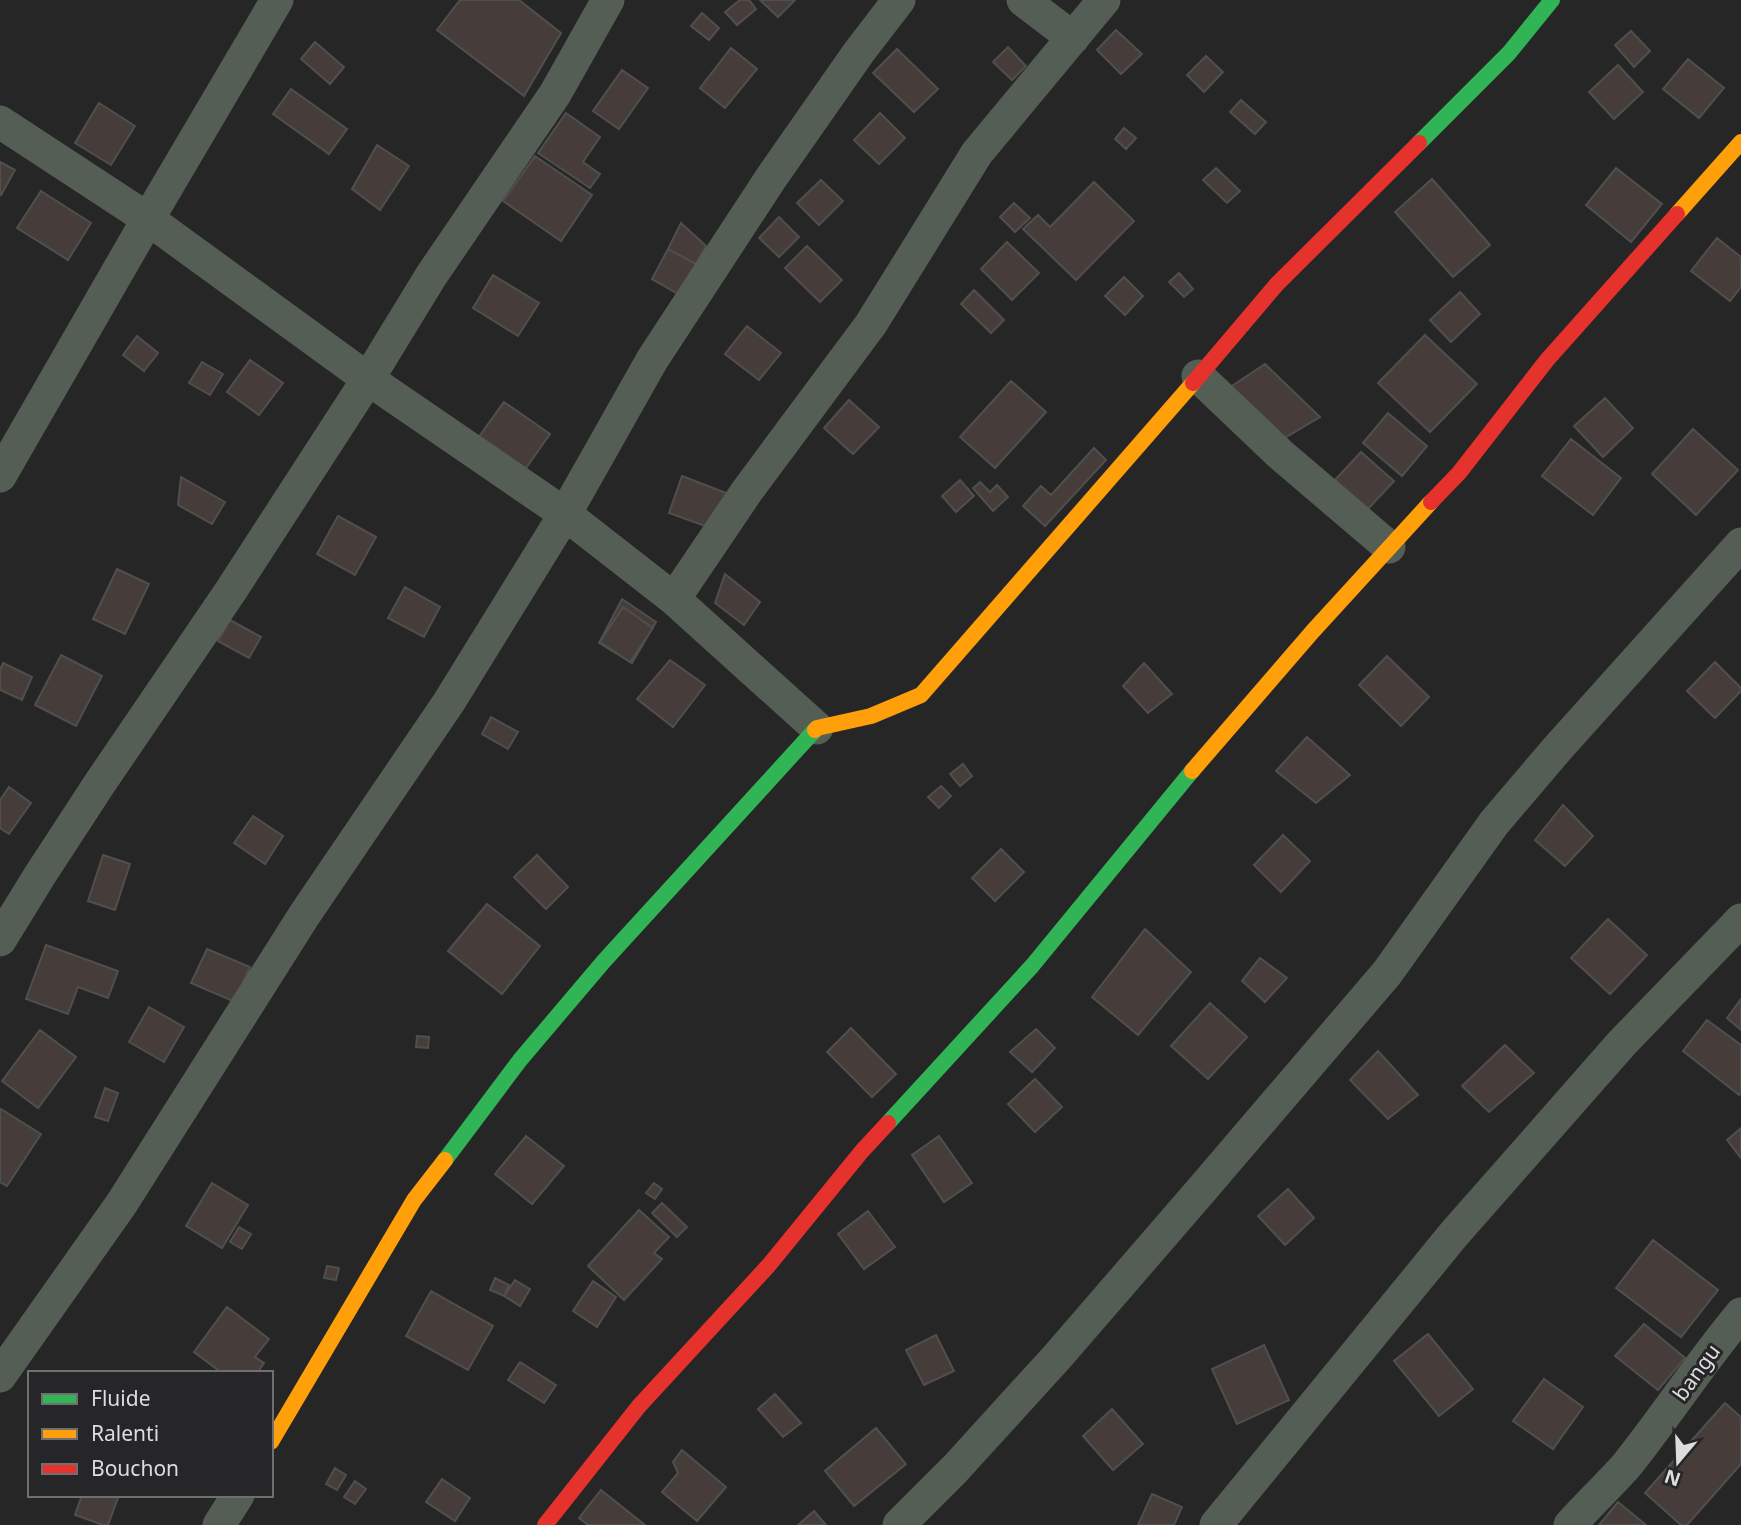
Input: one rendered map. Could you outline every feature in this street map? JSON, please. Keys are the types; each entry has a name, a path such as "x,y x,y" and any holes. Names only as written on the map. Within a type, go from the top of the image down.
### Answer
{"street":[{"path":"0,476 277,0"},
{"path":"0,940 92,794 230,592 368,379 431,276 555,94 608,0"},
{"path":"0,1376 122,1203 305,914 449,702 565,514 659,349 771,178 859,52 899,0"},
{"path":"1023,0 1073,38"},
{"path":"674,599 747,491 871,324 977,153 1104,0"},
{"path":"273,1439 414,1200 512,1071 604,961 817,728 871,716 921,695 1277,284 1509,53 1552,0"},
{"path":"0,122 148,219 368,379 565,514 674,599 817,728"},
{"path":"545,1525 639,1406 769,1265 862,1151 1032,966 1183,781 1312,631 1459,473 1547,360 1741,142"},
{"path":"1198,376 1280,454 1389,547"},
{"path":"898,1525 955,1469 1048,1367 1204,1188 1387,973 1494,823 1557,748 1741,544"},
{"path":"1216,1525 1454,1234 1622,1043 1741,920"},
{"name":"bangu","path":"1570,1525 1624,1467 1713,1347 1741,1314"},
{"path":"219,1525 237,1497"}],"building":[{"path":"460,0 519,0 561,33 524,96 437,30"},
{"path":"740,0 749,0 756,9 737,25 725,12"},
{"path":"760,0 795,0 778,17"},
{"path":"702,13 719,28 709,40 691,26"},
{"path":"1116,30 1142,54 1121,74 1097,50"},
{"path":"1631,31 1650,51 1634,67 1615,45"},
{"path":"315,42 344,67 330,84 301,59"},
{"path":"1008,47 1026,66 1012,80 993,62"},
{"path":"731,48 757,69 725,108 700,88"},
{"path":"897,49 938,89 914,112 873,73"},
{"path":"1206,56 1223,72 1204,92 1187,75"},
{"path":"1688,59 1724,88 1699,118 1663,89"},
{"path":"1618,65 1643,92 1614,119 1589,92"},
{"path":"622,70 648,88 619,129 593,111"},
{"path":"291,89 347,129 329,154 273,114"},
{"path":"1241,100 1266,122 1255,134 1230,112"},
{"path":"99,103 135,126 111,165 75,143"},
{"path":"566,113 600,137 583,162 600,174 590,188 538,153"},
{"path":"880,113 905,138 879,164 854,140"},
{"path":"1124,128 1136,138 1126,149 1115,139"},
{"path":"377,145 409,166 380,210 352,189"},
{"path":"535,156 592,195 561,241 503,201"},
{"path":"0,162 15,170 1,195 0,194"},
{"path":"1216,168 1240,191 1227,203 1203,180"},
{"path":"1616,168 1662,204 1631,242 1586,205"},
{"path":"1432,179 1490,245 1453,277 1395,212"},
{"path":"821,180 843,201 819,225 797,203"},
{"path":"1094,182 1134,221 1076,280 1023,229 1038,215 1050,227"},
{"path":"41,191 91,223 68,260 17,228"},
{"path":"1014,203 1030,218 1015,232 1000,217"},
{"path":"779,217 799,237 779,257 759,238"},
{"path":"681,223 706,246 696,264 668,249"},
{"path":"1717,238 1741,257 1741,287 1730,301 1691,271"},
{"path":"1007,242 1039,273 1012,300 981,269"},
{"path":"807,246 842,280 820,302 785,268"},
{"path":"668,249 696,264 678,294 652,279"},
{"path":"1179,273 1193,289 1184,297 1169,282"},
{"path":"493,275 539,303 518,336 473,308"},
{"path":"1124,277 1143,296 1125,315 1105,296"},
{"path":"974,290 1004,320 991,333 961,304"},
{"path":"1460,292 1480,314 1451,342 1430,320"},
{"path":"747,326 781,353 759,380 725,354"},
{"path":"1425,335 1477,384 1430,432 1378,383"},
{"path":"137,336 158,353 144,371 123,355"},
{"path":"250,360 283,383 259,415 227,392"},
{"path":"202,362 223,374 210,395 189,383"},
{"path":"1265,364 1320,417 1276,443 1223,392"},
{"path":"1011,381 1046,412 995,468 960,437"},
{"path":"1605,398 1633,428 1603,457 1574,426"},
{"path":"849,400 879,427 853,454 824,428"},
{"path":"504,402 550,434 519,478 473,445"},
{"path":"1388,413 1427,446 1402,476 1363,443"},
{"path":"1693,429 1738,470 1696,515 1652,474"},
{"path":"1571,439 1621,478 1593,515 1542,476"},
{"path":"1094,448 1106,460 1045,526 1023,506 1041,486 1051,495"},
{"path":"1361,452 1394,481 1368,509 1335,480"},
{"path":"682,476 729,494 716,530 669,513"},
{"path":"181,477 225,502 212,524 178,505"},
{"path":"960,480 974,496 956,512 942,496"},
{"path":"980,482 990,492 997,485 1008,497 993,511 973,488"},
{"path":"338,516 376,537 355,575 317,554"},
{"path":"117,569 149,584 125,634 93,619"},
{"path":"725,574 760,602 744,625 715,603"},
{"path":"405,587 440,607 424,637 388,618"},
{"path":"622,599 656,622 632,663 599,643"},
{"path":"623,607 653,628 630,662 600,642"},
{"path":"230,620 261,637 249,658 218,641"},
{"path":"61,655 102,676 76,726 35,705"},
{"path":"1387,656 1429,697 1401,726 1359,685"},
{"path":"670,660 705,685 673,727 637,699"},
{"path":"1715,662 1741,691 1715,718 1687,691"},
{"path":"3,663 32,677 22,700 0,690 0,670"},
{"path":"1144,663 1172,694 1148,713 1123,686"},
{"path":"491,717 518,732 508,749 482,734"},
{"path":"1307,737 1350,775 1316,803 1276,771"},
{"path":"963,764 972,776 960,786 950,774"},
{"path":"941,786 951,796 939,808 928,797"},
{"path":"9,787 31,803 9,834 0,828 0,800"},
{"path":"1563,805 1593,836 1565,866 1535,840"},
{"path":"253,816 283,836 265,864 234,843"},
{"path":"1283,835 1310,861 1281,892 1254,865"},
{"path":"1001,849 1024,872 995,901 972,878"},
{"path":"103,855 130,864 115,910 88,901"},
{"path":"537,855 568,887 546,909 514,877"},
{"path":"487,904 540,946 502,994 448,951"},
{"path":"1608,919 1647,955 1610,994 1571,958"},
{"path":"1145,929 1191,972 1138,1035 1092,997"},
{"path":"46,945 118,971 108,998 78,987 68,1014 26,999"},
{"path":"207,949 250,967 235,1002 191,983"},
{"path":"1260,958 1287,978 1265,1002 1242,981"},
{"path":"1741,999 1741,1030 1727,1018"},
{"path":"1210,1003 1247,1037 1208,1079 1171,1046"},
{"path":"149,1007 184,1027 164,1062 129,1042"},
{"path":"1707,1020 1741,1045 1739,1095 1683,1051"},
{"path":"851,1028 896,1074 872,1097 827,1052"},
{"path":"1036,1029 1055,1048 1032,1072 1010,1052"},
{"path":"40,1030 76,1057 38,1108 2,1081"},
{"path":"417,1036 429,1037 428,1048 416,1047"},
{"path":"1505,1045 1534,1073 1489,1112 1462,1086"},
{"path":"1378,1051 1418,1095 1388,1119 1350,1080"},
{"path":"1035,1079 1062,1107 1035,1132 1008,1104"},
{"path":"105,1088 118,1093 108,1121 95,1117"},
{"path":"1,1109 41,1134 7,1186 0,1182"},
{"path":"1741,1128 1741,1158 1727,1140"},
{"path":"526,1136 564,1166 532,1204 495,1174"},
{"path":"939,1136 972,1183 944,1202 912,1155"},
{"path":"212,1183 248,1205 222,1248 186,1226"},
{"path":"654,1183 662,1189 655,1199 646,1193"},
{"path":"1288,1189 1314,1218 1285,1245 1258,1216"},
{"path":"662,1203 687,1227 677,1237 652,1213"},
{"path":"639,1210 669,1237 654,1253 662,1259 624,1300 588,1266"},
{"path":"868,1211 895,1247 864,1269 838,1234"},
{"path":"239,1227 251,1234 242,1249 230,1242"},
{"path":"1653,1240 1718,1290 1681,1337 1616,1288"},
{"path":"327,1266 339,1268 336,1280 324,1278"},
{"path":"495,1278 509,1285 504,1296 490,1290"},
{"path":"515,1280 530,1289 520,1306 504,1296"},
{"path":"593,1281 616,1297 597,1327 573,1311"},
{"path":"431,1291 493,1326 468,1370 406,1336"},
{"path":"227,1307 269,1339 255,1357 264,1363 258,1371 219,1371 194,1352"},
{"path":"1644,1324 1685,1358 1658,1390 1615,1356"},
{"path":"1428,1334 1473,1389 1439,1416 1394,1361"},
{"path":"936,1335 954,1371 924,1385 906,1350"},
{"path":"1264,1345 1289,1400 1237,1424 1212,1369"},
{"path":"520,1362 556,1385 544,1403 508,1380"},
{"path":"1544,1379 1583,1407 1553,1449 1513,1421"},
{"path":"775,1394 801,1423 783,1437 758,1409"},
{"path":"1725,1403 1741,1417 1741,1464 1687,1525 1681,1525 1645,1493"},
{"path":"1112,1409 1143,1444 1113,1470 1083,1436"},
{"path":"876,1428 906,1464 854,1506 825,1471"},
{"path":"682,1450 726,1487 697,1521 662,1492 678,1473 673,1462"},
{"path":"335,1468 346,1475 337,1490 326,1484"},
{"path":"442,1479 470,1498 455,1521 426,1502"},
{"path":"355,1481 366,1489 355,1504 344,1497"},
{"path":"601,1490 645,1525 588,1525 579,1518"},
{"path":"1152,1494 1182,1507 1174,1525 1138,1525"},
{"path":"81,1497 118,1497 108,1525 75,1515"},
{"path":"1618,1502 1646,1525 1599,1525"},
{"path":"814,1511 826,1525 798,1525"}],"traffic: fast":[{"path":"1419,143 1509,53 1552,0"},
{"path":"445,1160 520,1060 604,961 815,730"},
{"path":"888,1123 1032,966 1192,771"}],"traffic: slow":[{"path":"1677,214 1741,142"},
{"path":"815,730 871,716 921,695 1193,383"},
{"path":"1192,771 1313,631 1431,502"},
{"path":"273,1439 414,1200 445,1160"}],"traffic: jam":[{"path":"1193,383 1277,284 1419,143"},
{"path":"1431,502 1459,473 1547,360 1677,214"},
{"path":"545,1525 639,1406 769,1265 888,1123"}]}
